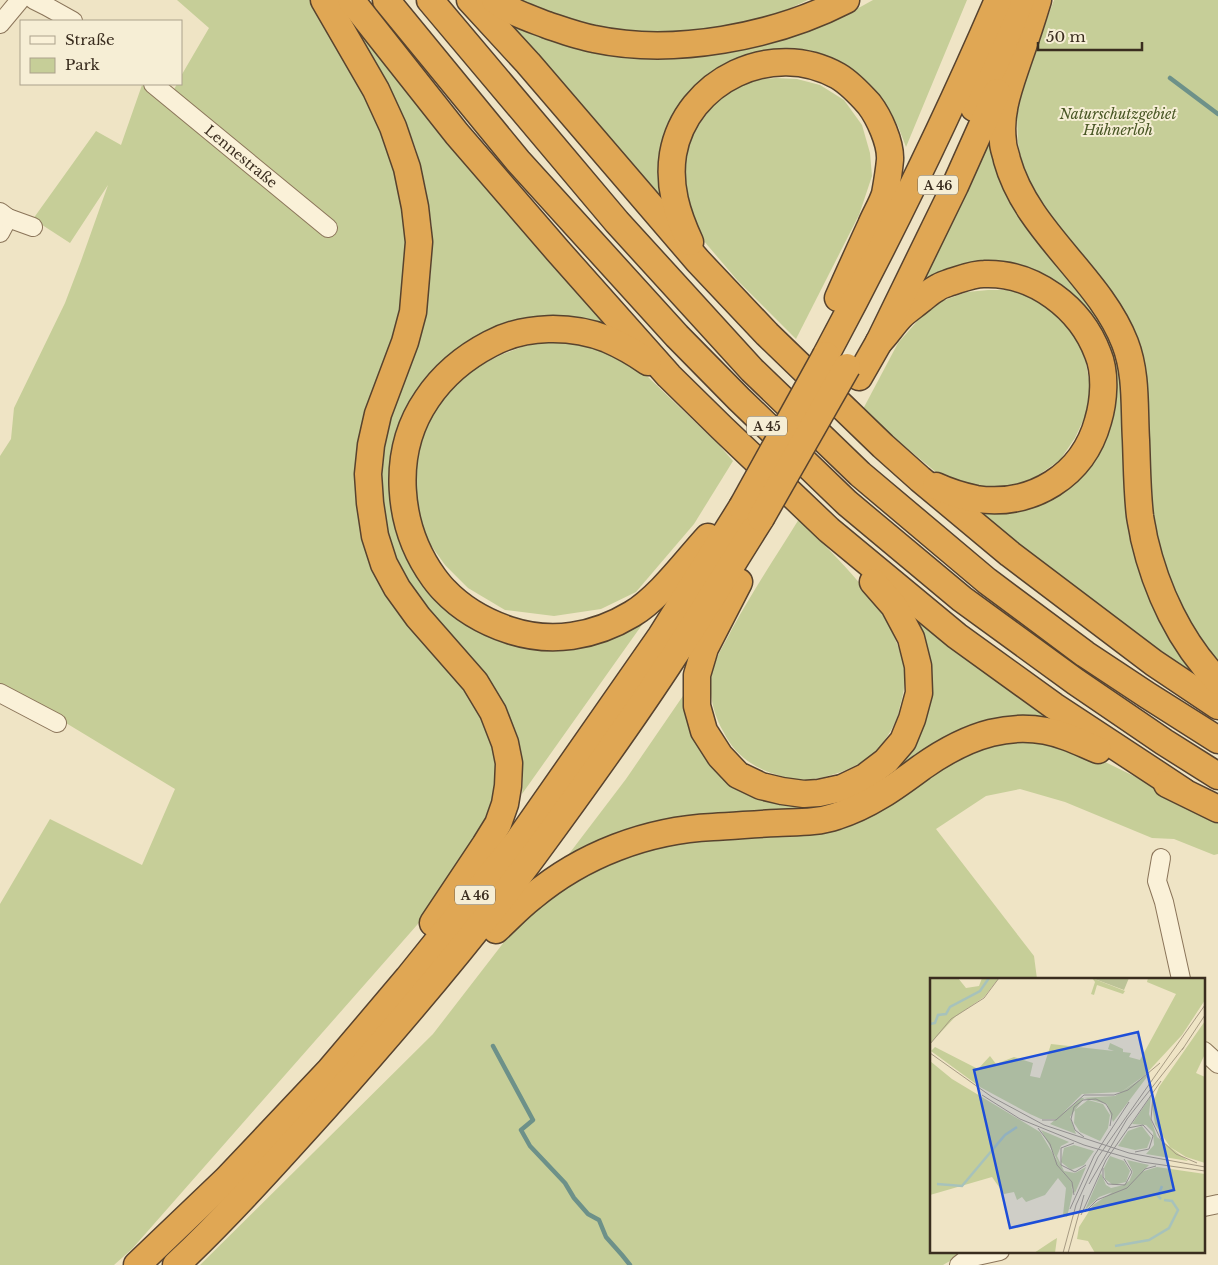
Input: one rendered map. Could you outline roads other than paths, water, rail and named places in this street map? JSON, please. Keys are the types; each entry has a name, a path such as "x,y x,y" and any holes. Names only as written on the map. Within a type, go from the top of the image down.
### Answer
{"highway":[{"path":"324,0 376,90 393,127 407,168 415,207 419,242 413,312 405,342 378,414 371,445 368,474 374,536 384,564 397,588 418,617 475,682 493,712 505,743 508,763 506,804 498,824 433,923"},
{"path":"350,0 457,134 670,376 829,530 956,636 1054,706 1183,791"},
{"name":"A 45","path":"386,0 518,161 677,336 847,503 970,604 1084,688 1218,776"},
{"name":"A 45","path":"430,0 617,222 752,370 860,474 987,581 1085,654 1218,740"},
{"path":"470,0 528,63 698,261 767,334 883,446 1010,554 1154,663 1218,706"},
{"path":"495,0 526,17 572,34 595,40 657,45 697,43 739,37 787,24 831,8 846,0"},
{"path":"838,298 934,106 980,0"},
{"name":"A 46","path":"836,362 872,268 970,65 998,0"},
{"name":"A 46","path":"176,1265 284,1153 386,1039 484,920 537,852 675,655 751,512 836,362 910,246 996,62 1022,0"},
{"path":"879,342 955,186 1038,0"},
{"path":"1038,0 1004,102 1001,123 1003,143 1011,174 1043,228 1106,307 1125,343 1132,364 1140,517 1156,582 1175,622 1195,652 1218,681"},
{"path":"698,261 681,223 673,198 672,183 673,154 679,134 689,115 702,97 718,83 742,71 763,64 788,62 818,67 839,76 860,94 875,112 885,134 890,158 885,195 838,298 836,362 751,512 740,582 705,648 697,675 697,706 704,731 720,756 738,775 761,786 782,792 819,793 842,788 865,777 886,761 903,741 912,719 919,693 918,666 911,638 894,606 829,530"},
{"path":"836,362 879,342 902,315 936,288 983,274 1013,277 1040,287 1066,306 1085,329 1098,354 1103,381 1102,407 1095,434 1081,457 1064,476 1047,488 1026,496 1003,500 977,499 955,494 920,479"},
{"path":"670,376 607,339 578,331 554,329 510,335 474,352 452,370 426,400 416,419 406,448 402,475 402,492 413,542 426,566 444,590 455,600 467,610 489,623 520,633 549,638 582,635 608,626 633,614 657,594 708,537 751,512"},
{"name":"A 46","path":"137,1265 227,1179 330,1070 408,978 512,848 751,512"},
{"path":"159,1243 323,1060 515,818 584,722 708,537"},
{"path":"198,1244 256,1198 366,1088 435,1008 611,776 740,582"},
{"path":"496,930 532,897 552,882 578,865 607,851 638,840 674,831 705,827 808,823 836,817 865,805 892,790 924,766 964,742 990,732 1014,728 1039,730 1066,736 1116,758 1218,809"}],"street":[{"path":"0,24 20,0"},
{"path":"34,0 71,20"},
{"name":"Lennestraße","path":"154,85 328,228"},
{"path":"3,221 34,227"},
{"path":"0,693 57,723"},
{"path":"1161,858 1157,881 1181,978"},
{"path":"1206,1053 1218,1064"},
{"path":"959,1265 968,1258 995,1252"}],"waterway":[{"path":"1170,78 1218,114"},
{"path":"493,1046 533,1120 521,1130 530,1146 565,1183 574,1198 588,1214 599,1220 606,1237 630,1265"}],"park label":[{"name":"Naturschutzgebiet Hühnerloh","path":"1118,122"}]}
